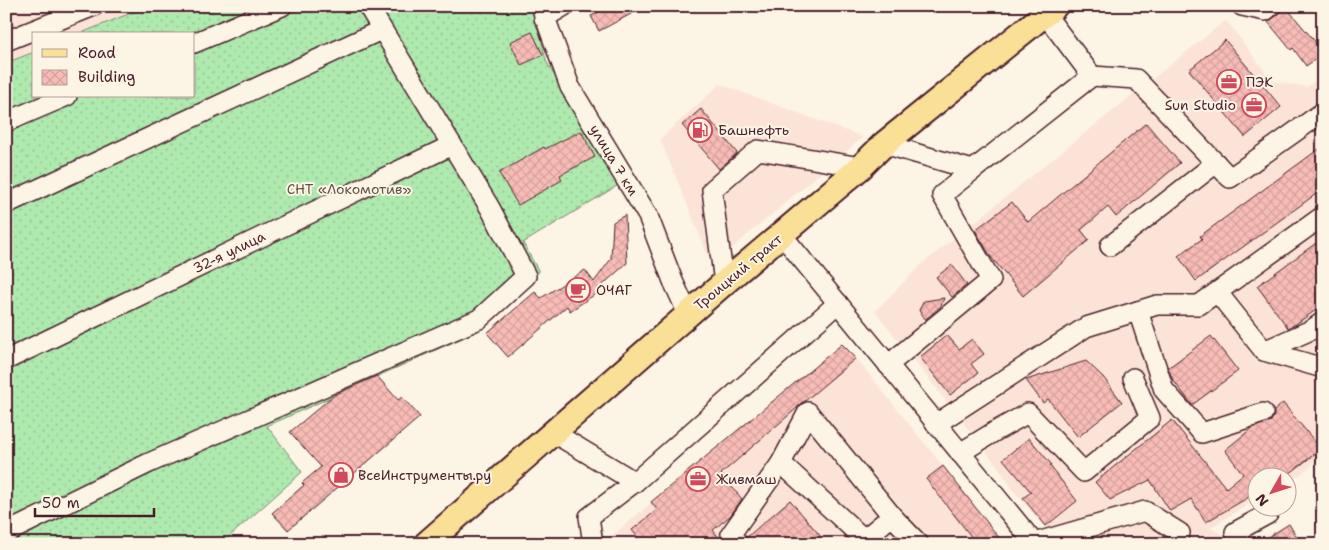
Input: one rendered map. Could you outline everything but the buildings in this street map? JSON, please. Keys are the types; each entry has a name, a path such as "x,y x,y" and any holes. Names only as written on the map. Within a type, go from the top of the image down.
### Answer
{"main road":[{"name":"Троицкий тракт","path":"426,544 688,314 861,167 884,144 1050,10"}],"street":[{"path":"6,41 94,6"},
{"path":"195,43 282,6"},
{"path":"6,534 149,463 479,319 526,276 490,208 368,6"},
{"path":"543,12 564,6"},
{"path":"1242,6 1265,11 1271,6"},
{"path":"1050,10 1092,76"},
{"name":"улица 7 км","path":"543,12 570,87 648,216 672,281 688,314"},
{"path":"6,204 381,30"},
{"path":"888,365 991,280 942,195 1092,76 1136,79 1230,178 1323,112"},
{"path":"6,122 62,98"},
{"path":"884,144 973,170"},
{"name":"32-я улица","path":"6,360 452,145"},
{"path":"724,283 712,190 758,150 861,167"},
{"path":"1110,246 1216,164"},
{"path":"936,424 1086,327 1158,305 1199,305 1323,216"},
{"path":"782,235 1035,543 1145,511 1180,533"},
{"path":"1218,293 1264,351 1323,368"},
{"path":"592,544 589,517 635,482 838,303"},
{"path":"1138,311 1164,390 1202,433 1263,413"},
{"path":"1264,351 1311,330 1323,322"},
{"path":"960,453 1028,413 1084,472 1150,418 1134,378"},
{"path":"738,544 732,534 781,462 808,412 892,516 920,544"},
{"path":"554,433 635,482"},
{"path":"781,462 861,541 892,516"},
{"path":"1241,544 1236,532 1261,518"}],"shaded area":[{"path":"6,6 148,6 84,32 32,32 32,53 6,63"},
{"path":"1226,20 1272,81 1307,87 1323,75 1323,456 1296,478 1296,468 1246,468 1246,506 1210,528 1228,537 1233,544 1057,544 875,311 922,264"},
{"path":"720,84 863,137 712,265 660,139"},
{"path":"842,344 856,358 1004,544 602,544"}],"green space":[{"name":"СНТ «Локомотив»","path":"148,6 532,6 538,23 546,61 620,184 523,243 539,272 478,331 267,426 302,472 221,544 6,544 6,63 32,53 32,98 195,98 195,32 84,32"}],"railway":[{"path":"6,11 17,6"}],"place":[{"name":"ПЭК","path":"1229,82"},
{"name":"Sun Studio","path":"1254,105"},
{"name":"Башнефть","path":"700,130"},
{"name":"ОЧАГ","path":"578,290"},
{"name":"ВсеИнструменты.ру","path":"341,475"},
{"name":"Живмаш","path":"698,479"}]}
